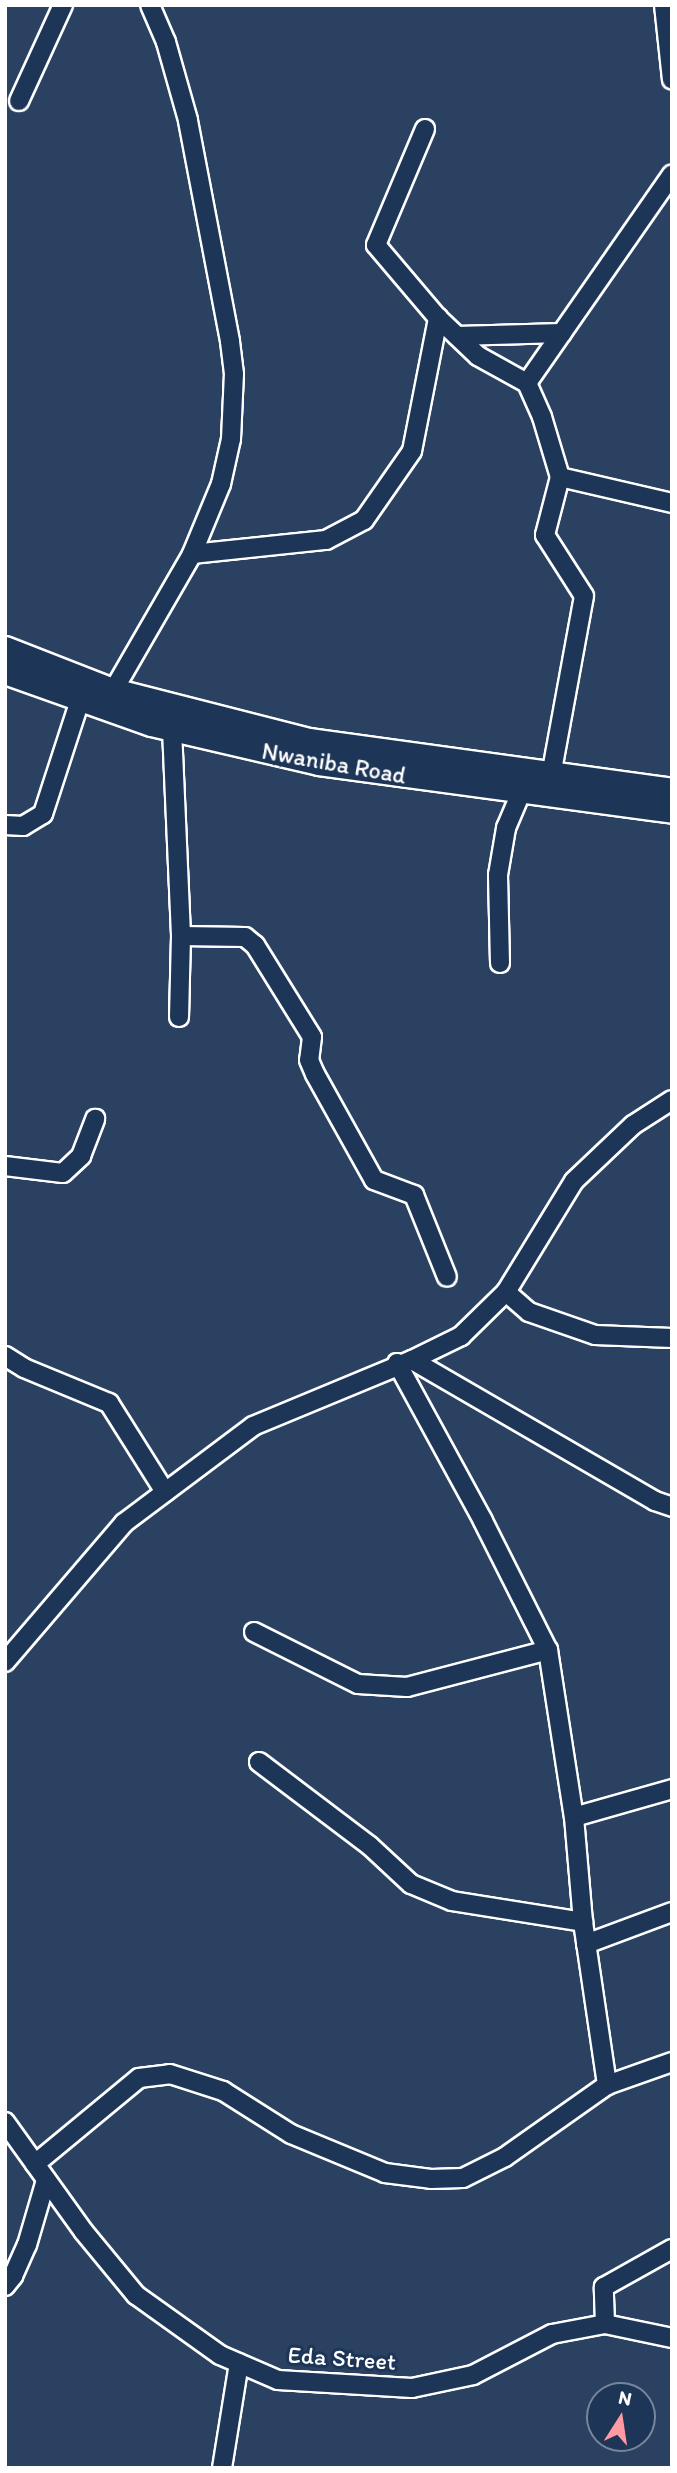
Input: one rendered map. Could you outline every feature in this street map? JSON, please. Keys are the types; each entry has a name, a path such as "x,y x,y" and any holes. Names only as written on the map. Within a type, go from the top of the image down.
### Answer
{"main road":[{"path":"5,649 113,691 309,741 672,791"},
{"name":"Nwaniba Road","path":"5,672 80,700 173,729 319,763 521,793 672,811"}],"street":[{"path":"19,100 63,5"},
{"path":"113,691 192,554 221,484 231,439 234,374 188,120 166,42 150,5"},
{"path":"664,5 672,80"},
{"path":"425,129 376,245 438,318 478,356 527,383 542,417 560,477 545,535 584,596 551,776"},
{"path":"527,383 672,174"},
{"path":"192,554 326,540 364,520 412,451 438,318"},
{"path":"457,336 562,333"},
{"path":"560,477 672,503"},
{"path":"5,825 23,825 43,814 80,700"},
{"path":"173,729 181,936 179,1017"},
{"path":"500,963 498,875 506,828 521,793"},
{"path":"181,936 245,937 255,945 312,1037 309,1059 315,1074 374,1180 415,1195 446,1277"},
{"path":"5,1662 124,1523 253,1426 461,1336 506,1292 574,1181 632,1125 672,1100"},
{"path":"5,1166 63,1172 81,1156 95,1119"},
{"path":"506,1292 529,1312 595,1335 672,1338"},
{"path":"5,1356 24,1368 108,1403 165,1492"},
{"path":"404,1362 666,1502"},
{"path":"404,1362 548,1650 574,1817 583,1922 607,2085"},
{"path":"254,1632 358,1684 407,1687 548,1650"},
{"path":"259,1762 370,1846 411,1884 452,1901 583,1922"},
{"path":"574,1817 672,1789"},
{"path":"586,1944 672,1912"},
{"path":"35,2164 139,2078 170,2074 223,2091 291,2134 385,2173 430,2179 463,2178 505,2157 607,2085 672,2062"},
{"name":"Eda Street","path":"5,2122 46,2180 136,2295 220,2355 278,2380 412,2388 473,2375 552,2334 605,2324"},
{"path":"5,2286 13,2276 27,2245 46,2180"},
{"path":"672,2249 604,2287 605,2324 672,2338"},
{"path":"222,2468 239,2363"}]}
